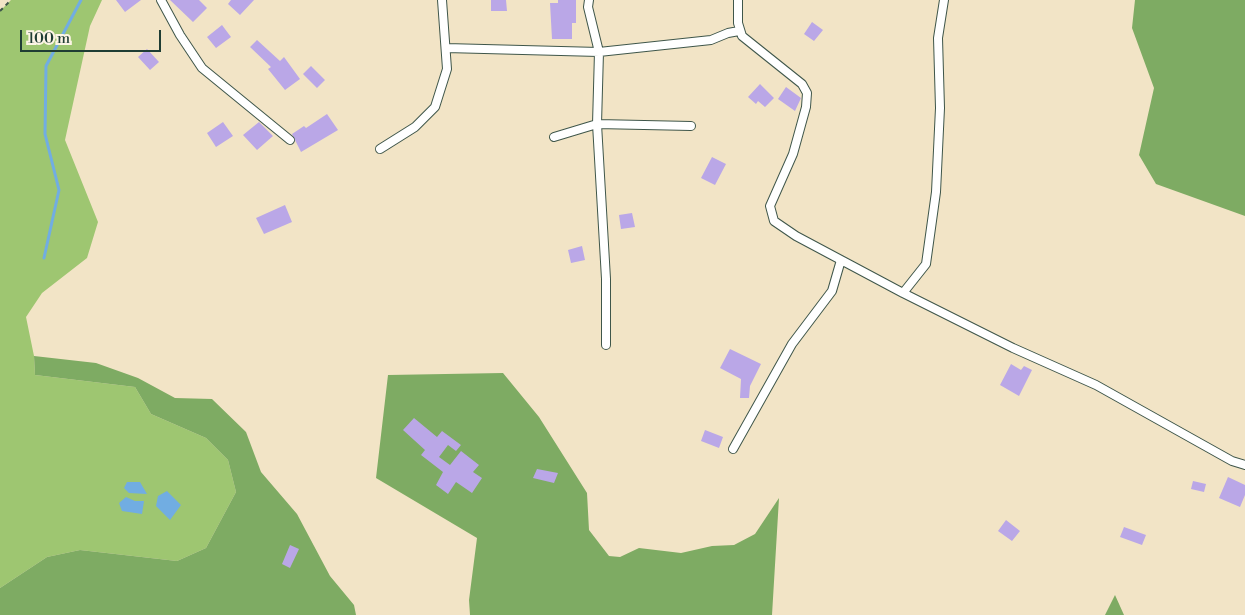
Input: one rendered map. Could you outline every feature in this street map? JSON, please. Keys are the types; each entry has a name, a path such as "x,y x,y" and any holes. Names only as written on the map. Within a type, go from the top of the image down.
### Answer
{"street":[{"path":"161,0 202,68 290,140"},
{"path":"380,149 415,126 435,106 447,69 442,0"},
{"path":"589,0 588,7 599,52 596,124 606,280 606,345"},
{"path":"738,0 739,31 751,45 802,84 806,93 806,107 793,154 770,206 774,221 796,236 902,293 1013,348 1096,385 1232,461 1245,465"},
{"path":"902,293 926,264 936,192 940,108 938,38 944,0"},
{"path":"446,48 599,52 711,40 728,32 739,31"},
{"path":"554,137 596,124 691,126"},
{"path":"733,449 792,344 832,291 841,260"}],"path":[{"path":"0,11 11,0"}],"green space":[{"path":"11,0 102,0 90,26 65,140 98,222 87,258 42,293 26,317 34,356 35,375 135,387 151,414 206,438 228,460 236,492 206,548 177,561 80,550 47,557 0,588 0,11"},
{"path":"1135,0 1245,0 1245,216 1156,184 1139,155 1154,88 1132,28"},
{"path":"34,356 96,363 138,378 175,398 212,399 246,432 261,472 297,514 330,576 354,605 356,615 0,615 0,588 47,557 80,550 177,561 206,548 236,492 228,460 206,438 151,414 135,387 35,375"},
{"path":"503,373 539,417 587,493 589,530 609,556 620,557 639,548 681,553 712,546 734,545 755,534 779,498 772,615 470,615 469,600 477,538 376,478 388,375"},
{"path":"1115,595 1124,615 1105,615"}],"water":[{"path":"127,482 140,482 147,494 129,493 124,488"},
{"path":"167,491 181,505 170,520 156,506 158,496"},
{"path":"126,497 135,501 144,501 142,514 122,511 119,503"}],"building":[{"path":"116,0 141,0 125,12"},
{"path":"170,0 199,0 207,8 193,22"},
{"path":"231,0 254,0 240,15 228,4"},
{"path":"491,0 506,0 507,11 491,11"},
{"path":"558,0 576,0 576,23 572,23 572,39 552,39 550,3 558,3"},
{"path":"812,22 823,30 814,41 804,34"},
{"path":"222,25 231,37 216,48 207,37"},
{"path":"257,40 280,61 284,57 300,79 285,90 268,69 271,67 250,47"},
{"path":"147,49 159,62 150,70 138,57"},
{"path":"311,66 325,80 317,88 303,74"},
{"path":"760,84 774,98 765,107 758,101 756,104 748,97"},
{"path":"786,87 801,98 795,111 778,99"},
{"path":"327,114 338,130 301,152 292,134 304,126 306,128"},
{"path":"223,122 233,136 216,147 207,133"},
{"path":"259,122 273,136 257,150 243,135"},
{"path":"712,157 726,164 715,185 701,178"},
{"path":"285,205 292,222 264,234 256,218"},
{"path":"632,213 635,227 621,229 619,215"},
{"path":"582,246 585,260 571,263 568,250"},
{"path":"730,349 761,364 750,386 749,398 740,398 741,379 720,368"},
{"path":"1011,364 1021,370 1024,366 1032,370 1019,396 1000,385"},
{"path":"414,418 437,437 442,431 461,445 456,451 448,445 439,457 450,465 461,451 479,465 473,472 482,478 472,493 456,482 448,494 436,485 443,472 421,455 425,450 403,430"},
{"path":"705,430 723,437 719,448 701,441"},
{"path":"537,469 558,473 554,483 533,478"},
{"path":"1228,477 1245,485 1245,495 1240,507 1219,498"},
{"path":"1193,481 1206,484 1204,492 1191,489"},
{"path":"1006,520 1020,531 1012,541 998,531"},
{"path":"1124,527 1146,535 1142,545 1120,537"},
{"path":"290,545 299,549 290,568 282,564"}],"waterway":[{"path":"44,258 59,190 45,134 46,66 81,0"}]}
